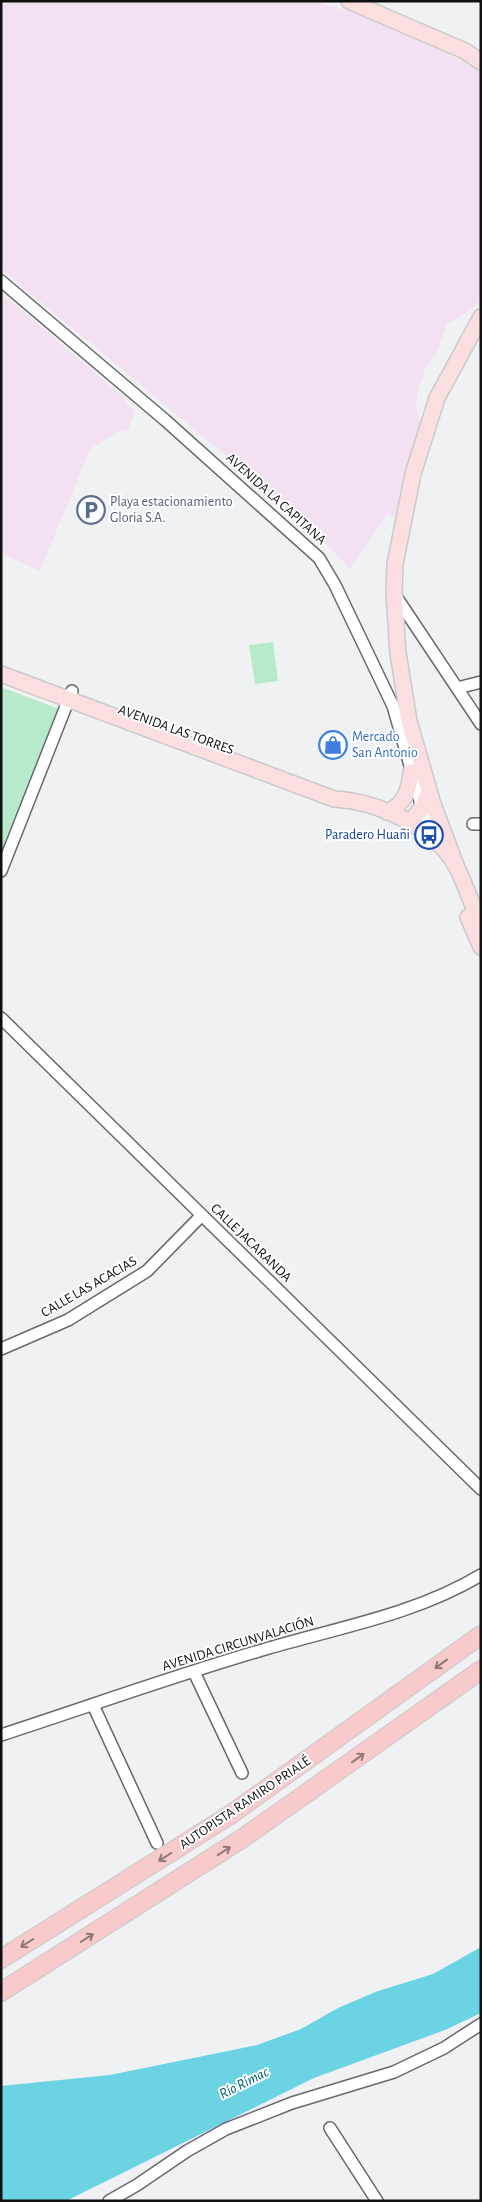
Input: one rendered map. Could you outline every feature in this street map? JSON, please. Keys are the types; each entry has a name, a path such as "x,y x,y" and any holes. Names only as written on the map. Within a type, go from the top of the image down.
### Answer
{"highway":[{"name":"AUTOPISTA RAMIRO PRIALÉ","path":"1,1959 227,1817 481,1635"},
{"name":"AUTOPISTA RAMIRO PRIALÉ","path":"1,1992 312,1792 481,1670"}],"main road":[{"path":"349,1 465,51 481,62"},
{"path":"457,868 429,791 409,721 398,653 394,593 395,564 413,474 437,398 481,317"},
{"name":"AVENIDA LAS TORRES","path":"1,665 70,695"},
{"name":"AVENIDA LAS TORRES","path":"1,674 70,695 336,791 349,800 387,812 410,823 436,842 457,868 481,926"},
{"path":"387,812 398,807 404,800 409,788 412,772"},
{"path":"410,823 422,808 429,791"},
{"path":"436,842 481,947"}],"street":[{"name":"AVENIDA LA CAPITANA","path":"1,281 165,420 319,558 335,585 393,706 422,808 436,842"},
{"path":"394,593 481,724"},
{"path":"457,688 481,682"},
{"path":"1,871 70,695"},
{"name":"CALLE JACARANDA","path":"1,1018 481,1489"},
{"name":"CALLE LAS ACACIAS","path":"1,1349 68,1320 147,1271 202,1215"},
{"name":"AVENIDA CIRCUNVALACIÓN","path":"1,1735 268,1648 397,1612 451,1592 481,1575"},
{"path":"194,1672 242,1773"},
{"path":"93,1705 157,1843"},
{"path":"109,2201 137,2185 187,2151 226,2129 292,2102 394,2072 444,2048 481,2024"},
{"path":"330,2128 377,2201"}],"shaded area":[{"path":"1,1 314,1 352,12 413,36 481,70 481,300 471,310 447,324 436,355 422,372 425,373 419,385 416,407 420,422 397,518 387,514 350,569 306,522 1,269"},
{"path":"1,293 126,399 126,404 135,411 127,432 121,430 90,449 40,571 1,553"}],"green space":[{"path":"273,642 278,681 255,684 249,645"},
{"path":"1,687 59,709 1,853"}],"water":[{"name":"Río Rímac","path":"481,1947 481,2013 445,2030 314,2078 66,2201 1,2201 1,2086 110,2075 257,2045 301,2029 338,2008 378,1991 433,1974"}],"place":[{"name":"Playa estacionamiento Gloria S.A.","path":"91,510"},
{"name":"Mercado San Antonio","path":"333,745"},
{"name":"Paradero Huañi","path":"429,835"}]}
